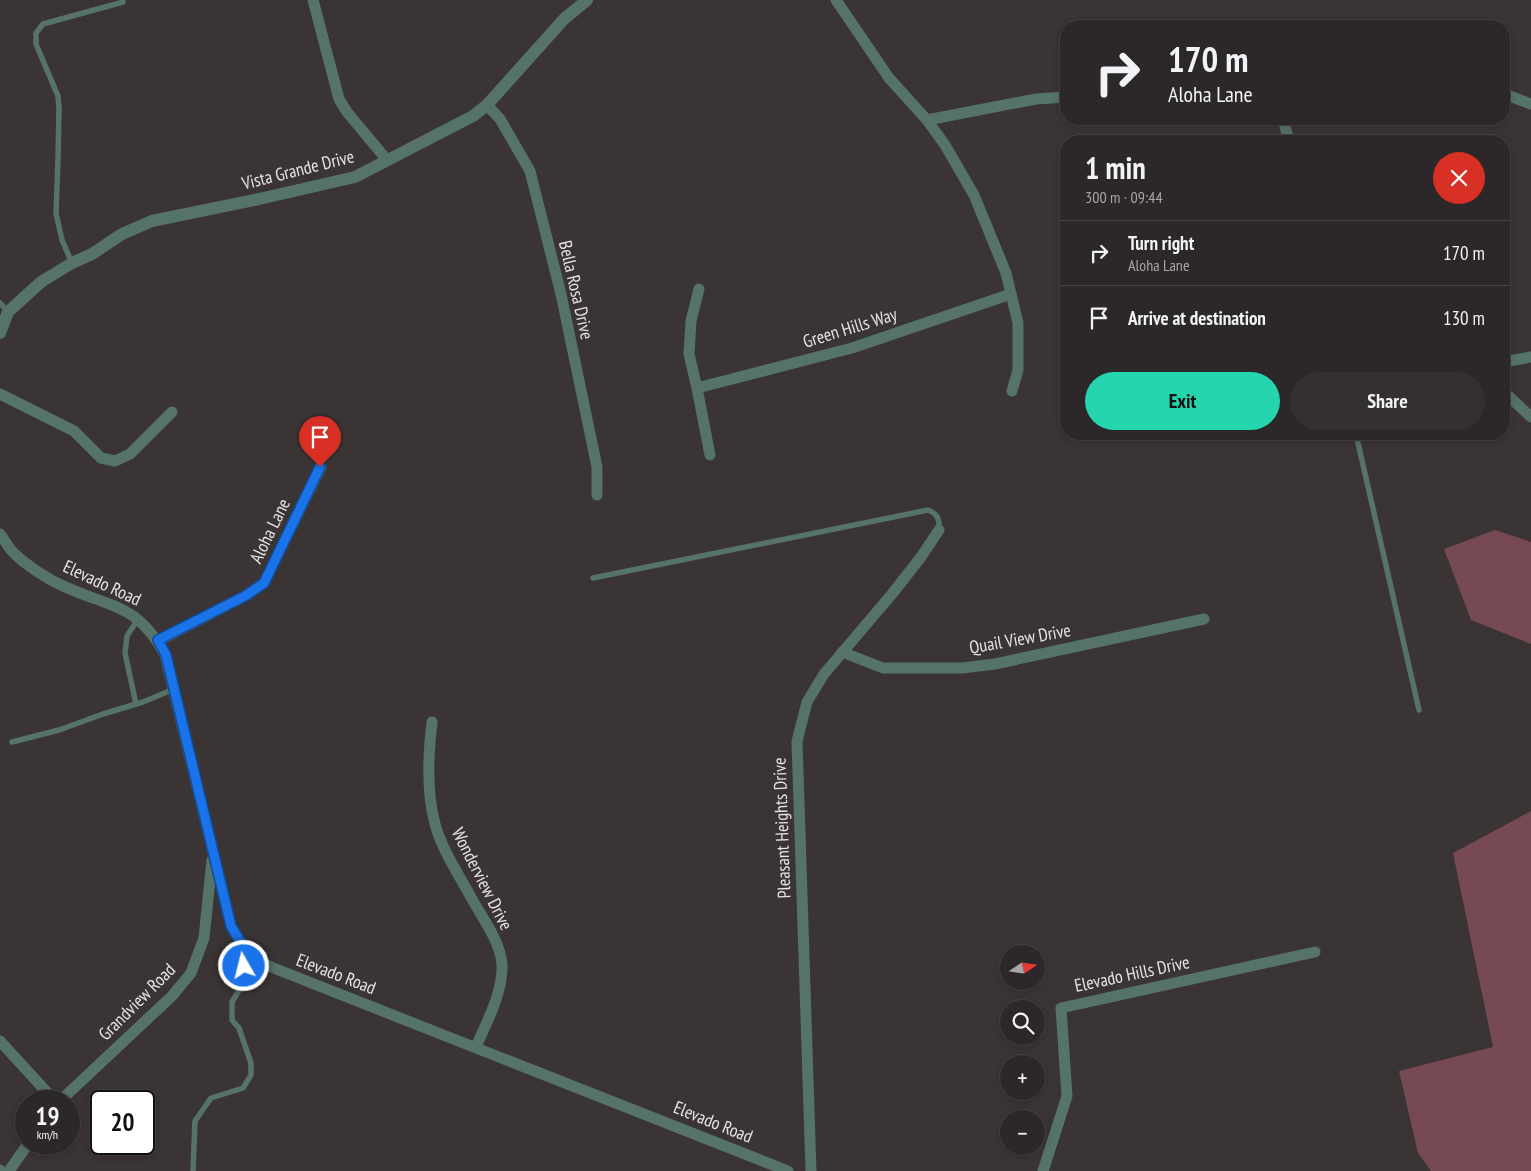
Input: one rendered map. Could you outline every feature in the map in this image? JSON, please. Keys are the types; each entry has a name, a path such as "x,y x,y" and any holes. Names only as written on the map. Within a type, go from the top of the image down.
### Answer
{"street":[{"path":"313,0 339,99 388,160"},
{"name":"Vista Grande Drive","path":"0,333 4,307 41,282 72,263 92,254 122,234 152,221 355,177 473,116 487,105 564,19 587,0"},
{"path":"836,0 890,78 946,145 974,195 1006,273 1018,323 1018,370 1012,390"},
{"path":"1510,96 1531,104"},
{"path":"927,120 1036,99 1060,97"},
{"name":"Bella Rosa Drive","path":"487,105 500,119 530,172 561,294 595,457 597,495"},
{"path":"698,289 691,321 689,354 710,455"},
{"name":"Green Hills Way","path":"697,388 852,348 1011,294"},
{"path":"1510,361 1531,357"},
{"path":"0,394 74,431 101,458 115,461 130,454 172,412"},
{"path":"1510,398 1531,417"},
{"name":"Aloha Lane","path":"158,640 245,596 264,583 320,467"},
{"name":"Pleasant Heights Drive","path":"810,1171 797,741 807,702 824,674 915,564 939,530"},
{"name":"Elevado Road","path":"0,534 15,555 57,583 127,610 146,625 158,640 166,655 231,926 247,953 271,967 788,1171"},
{"name":"Quail View Drive","path":"842,652 883,668 962,668 995,664 1204,619"},
{"name":"Wonderview Drive","path":"432,722 429,749 429,785 435,824 445,849 496,942 502,963 500,987 476,1047"},
{"name":"Grandview Road","path":"72,1090 172,996 191,973 204,938 213,850"},
{"name":"Elevado Hills Drive","path":"1043,1171 1067,1096 1061,1008 1315,952"},
{"path":"0,1041 45,1090"},
{"path":"9,1171 20,1155"}],"lane":[{"path":"72,263 62,240 56,213 58,96 36,44 36,32 43,24 122,2"},
{"path":"1357,440 1419,710"},
{"path":"594,578 928,510 934,512 940,521 939,530"},
{"path":"136,704 125,653 127,636 138,619"},
{"path":"12,742 58,730 174,689"},
{"path":"192,1171 196,1121 211,1098 243,1088 251,1075 251,1063 239,1028 232,1020 232,1002 238,992 247,953"}],"shaded area":[{"path":"1495,530 1531,542 1531,644 1471,620 1444,549"},
{"path":"1531,811 1531,1171 1431,1171 1418,1153 1399,1071 1493,1047 1453,853"}],"route":[{"path":"244,966 247,953 231,926 166,655 158,640 245,596 264,583 320,467"}]}
